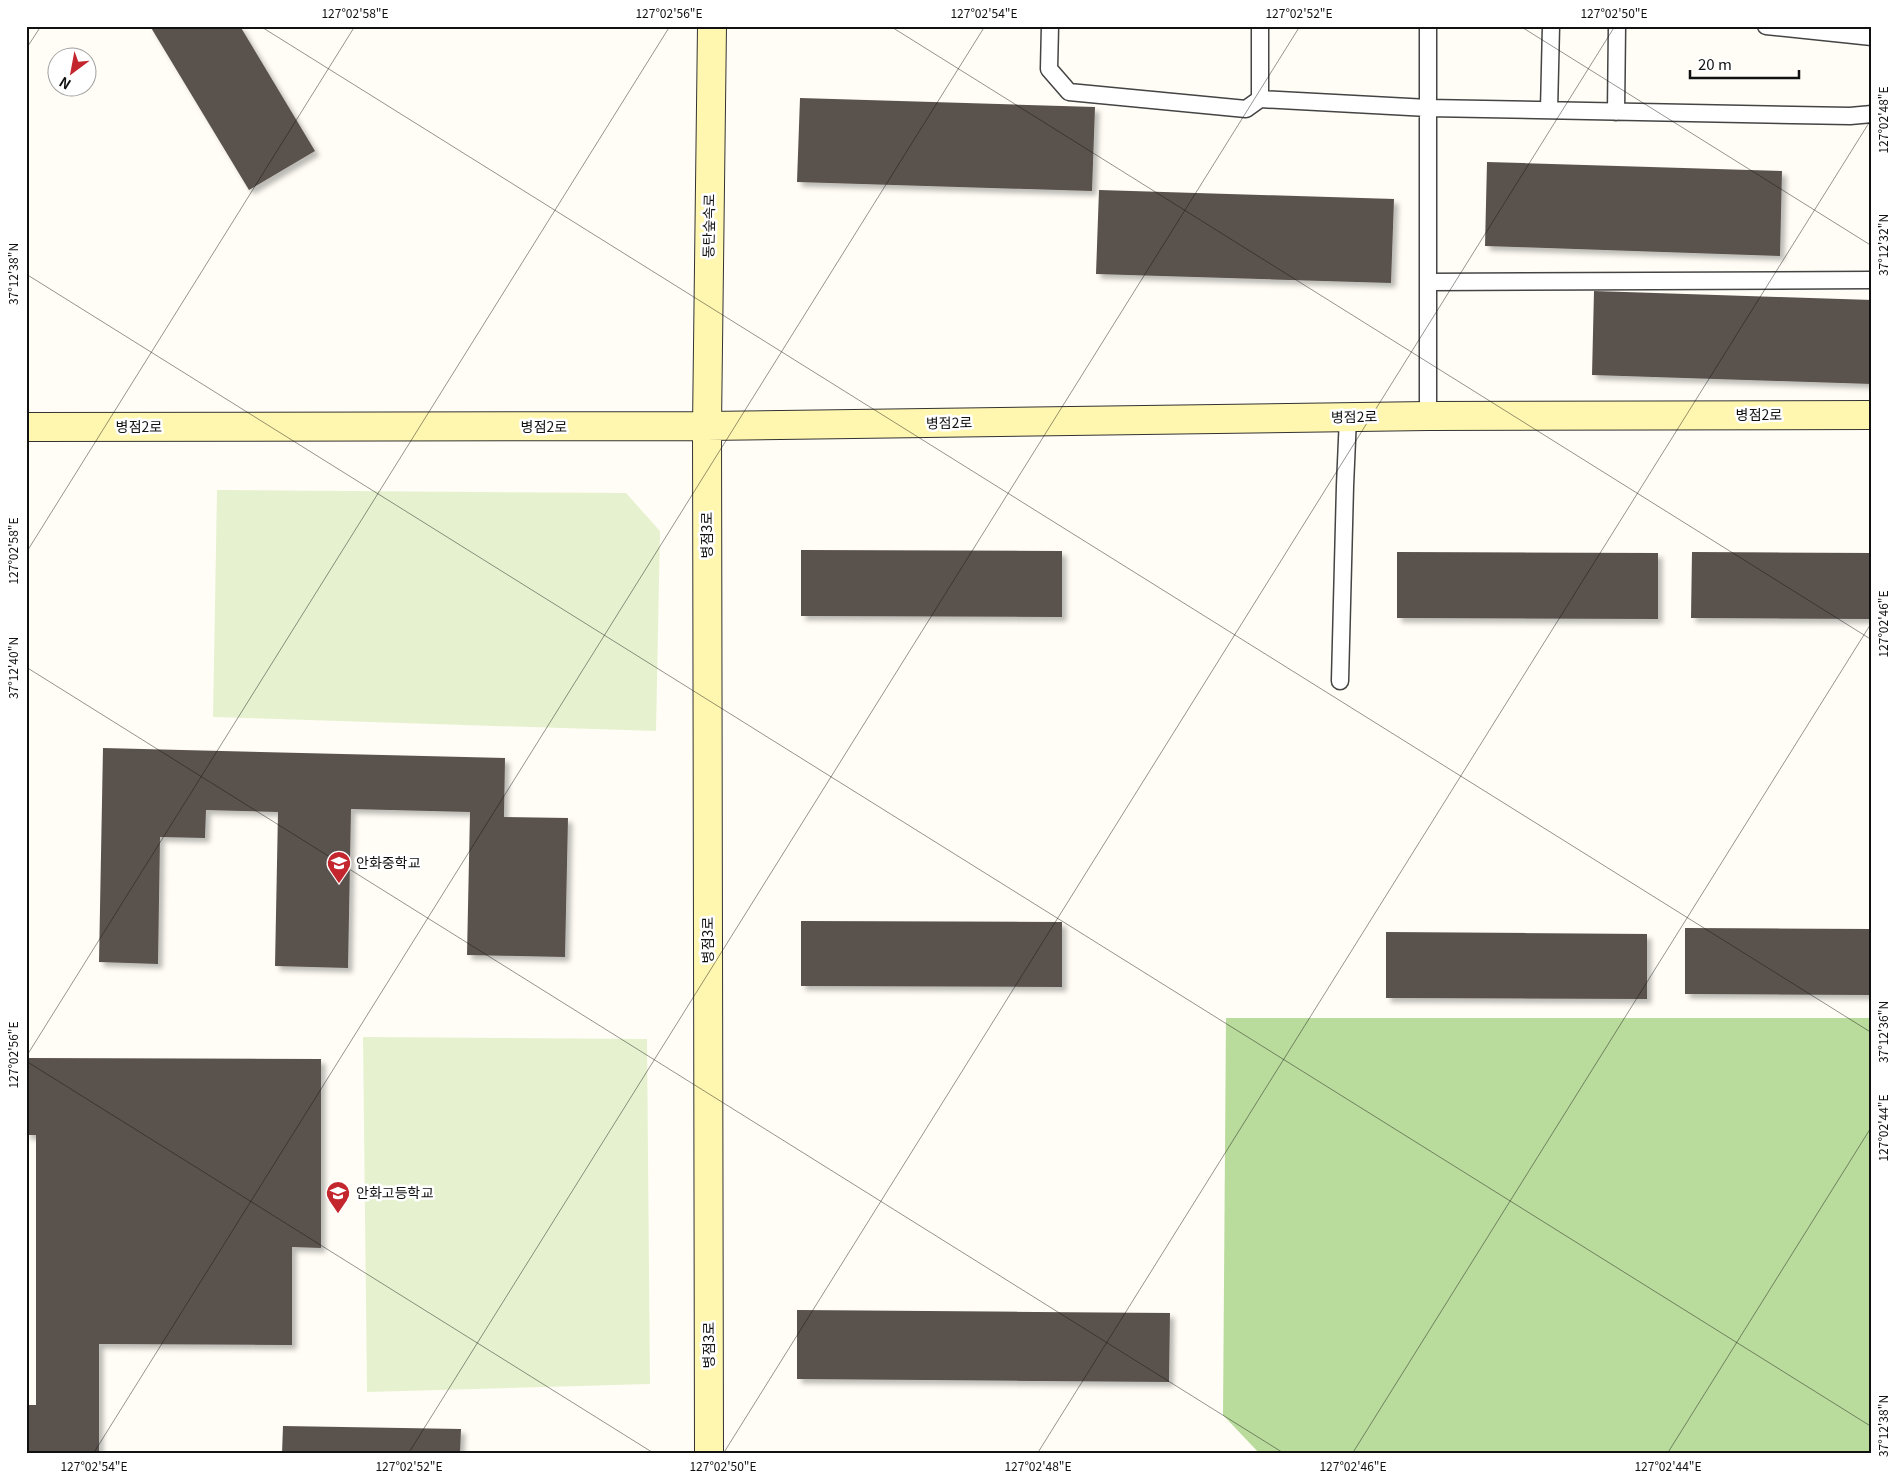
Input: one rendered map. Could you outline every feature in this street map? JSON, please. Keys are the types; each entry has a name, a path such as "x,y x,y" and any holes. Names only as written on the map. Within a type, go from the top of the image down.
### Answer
{"street":[{"name":"동탄숲속로","path":"707,426 712,26"},
{"name":"병점2로","path":"26,427 707,426 1428,416 1872,415"},
{"name":"병점3로","path":"707,426 709,1454"}],"lane":[{"path":"1050,26 1048,69 1069,92 1246,109 1260,99 1428,108 1850,116 1872,114"},
{"path":"1260,26 1260,99"},
{"path":"1428,26 1428,416"},
{"path":"1549,110 1551,26"},
{"path":"1616,112 1617,26"},
{"path":"1766,26 1872,37"},
{"path":"1429,282 1872,280"},
{"path":"1340,682 1348,417"}],"green space":[{"path":"217,490 626,493 660,531 656,731 213,717"},
{"path":"1226,1018 1872,1018 1872,1454 1260,1454 1223,1415"},
{"path":"363,1037 647,1039 650,1384 367,1392"}],"building":[{"path":"150,26 240,26 315,151 249,190"},
{"path":"800,98 1095,107 1092,191 797,182"},
{"path":"1487,162 1782,171 1780,256 1485,246"},
{"path":"1099,190 1394,199 1391,283 1096,274"},
{"path":"1594,291 1872,300 1872,384 1592,375"},
{"path":"801,550 1062,551 1062,617 801,616"},
{"path":"1397,552 1658,553 1658,619 1397,618"},
{"path":"1692,552 1872,553 1872,619 1691,618"},
{"path":"103,748 505,758 504,817 568,818 565,957 467,955 470,812 351,809 348,968 275,966 278,812 206,810 205,838 160,837 158,964 99,962"},
{"path":"801,921 1062,922 1062,987 801,986"},
{"path":"1685,928 1872,929 1872,995 1685,994"},
{"path":"1386,932 1647,934 1647,999 1386,998"},
{"path":"26,1058 321,1059 321,1248 292,1247 292,1345 99,1344 99,1454 26,1454 26,1405 36,1405 36,1135 26,1135"},
{"path":"797,1310 1170,1313 1169,1382 797,1379"},
{"path":"283,1426 461,1429 460,1454 282,1454"}],"place":[{"name":"안화중학교","path":"339,884"},
{"name":"안화고등학교","path":"338,1214"}]}
